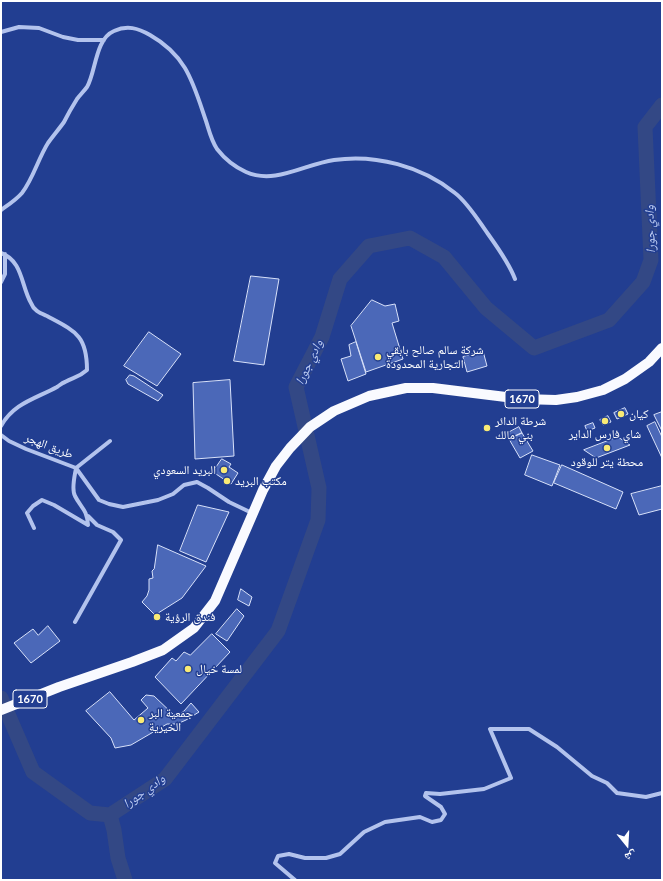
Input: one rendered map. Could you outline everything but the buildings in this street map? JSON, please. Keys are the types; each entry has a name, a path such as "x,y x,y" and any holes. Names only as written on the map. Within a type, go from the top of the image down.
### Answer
{"main road":[{"name":"1670","path":"1,710 59,687 163,650 194,628 215,601 263,490 276,466 290,448 310,427 334,411 369,396 406,388 433,388 522,399 556,400 577,397 603,390 625,379 648,362 662,348"}],"street":[{"path":"1,32 19,27 39,28 63,37 78,40 104,40"},
{"path":"1,210 21,194 28,184 47,145 88,86 104,40 113,31 133,27 154,37 175,54 188,71 193,82 212,139 217,149 226,158 246,172 257,176 268,177 285,174 333,160 366,159 381,160 417,171 439,182 456,194 474,214 512,270 515,279"},
{"path":"1,282 5,274 3,253"},
{"path":"1,426 11,411 18,406 65,381 80,376 86,370 87,356 83,341 74,332 36,311 31,304 18,267 3,253"},
{"name":"طريق الهجر","path":"1,435 9,441 26,449 76,468 99,500 109,504 122,507 158,500 173,494 184,484 197,482 229,502 253,513"},
{"path":"75,622 121,540 113,532 97,525 87,515 74,492 76,468 110,440"},
{"path":"34,528 27,513 33,506 42,500 54,505 88,525 87,515"},
{"path":"295,880 274,863 278,856 289,854 305,858 326,858 340,854 364,832 385,822 420,817 432,822 441,820 445,814 441,807 425,796 426,793 440,794 484,789 511,778 490,729 529,729 558,747 592,776 607,783 618,793 646,796 662,793"}],"waterway":[{"name":"وادي جورا","path":"1,698 33,772 90,813 110,815 165,779 278,631 318,520 319,488 296,387 322,337 340,279 369,246 410,238 444,257 486,308 534,348 609,320 643,282 651,260 645,127 662,105"},
{"path":"110,815 118,858 125,880"}],"place":[{"name":"شركة سالم صالح بابقي التجارية المحدودة","path":"378,357"},
{"name":"كيان","path":"621,414"},
{"name":"شاي فارس الداير","path":"605,421"},
{"name":"شرطة الدائر بني مالك","path":"487,428"},
{"name":"محطة يتر للوقود","path":"607,448"},
{"name":"البريد السعودي","path":"224,470"},
{"name":"مكتب البريد","path":"227,481"},
{"name":"فندق الرؤية","path":"157,617"},
{"name":"لمسة خيال","path":"188,669"},
{"name":"جمعية البر الخيرية","path":"141,720"}]}
